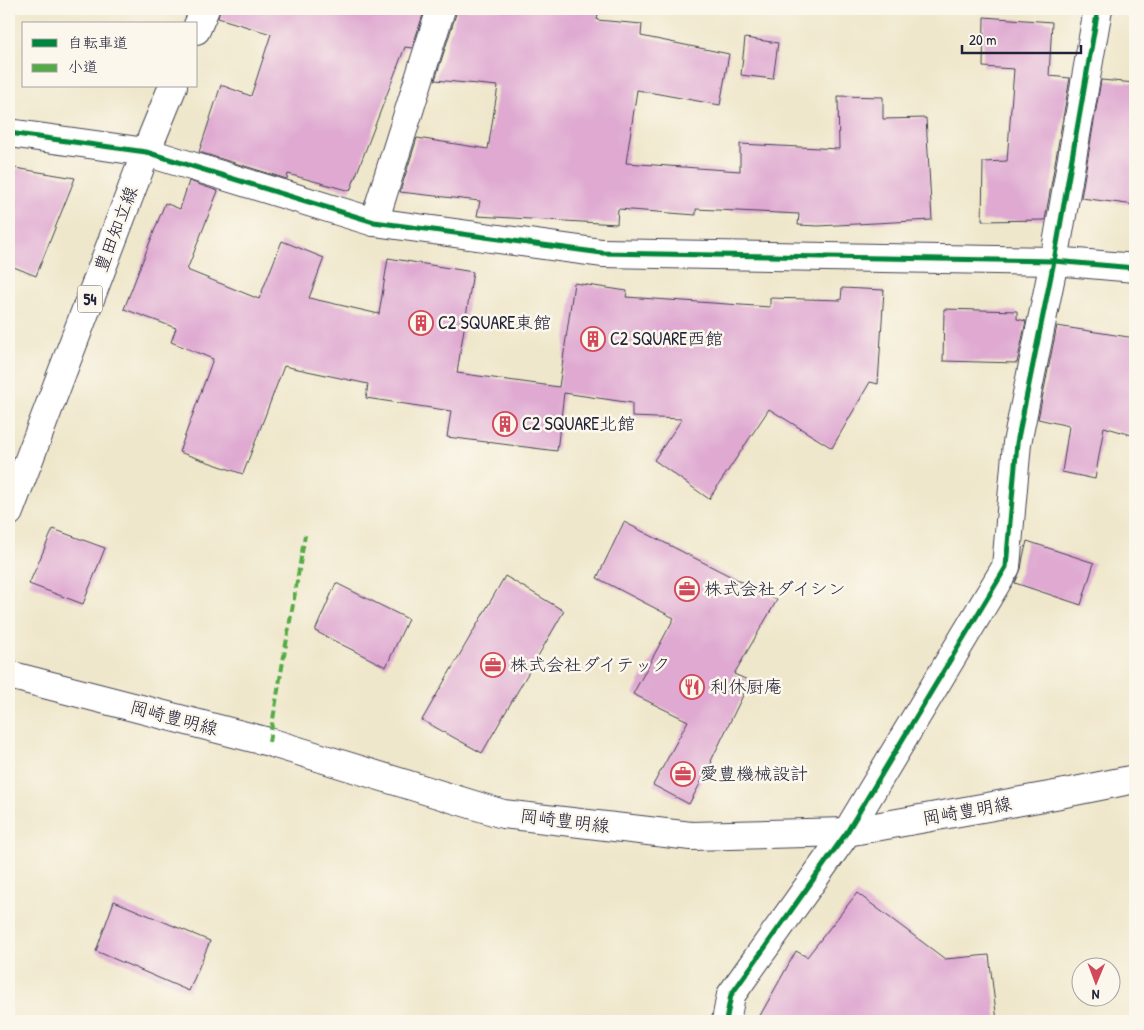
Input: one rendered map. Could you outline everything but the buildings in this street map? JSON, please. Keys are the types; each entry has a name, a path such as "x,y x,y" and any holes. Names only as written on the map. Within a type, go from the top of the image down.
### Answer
{"street":[{"path":"198,25 205,9"},
{"path":"374,222 441,9"},
{"path":"726,1021 731,995 847,832 1006,567 1017,443 1054,261 1098,9"},
{"name":"豊田知立線","path":"9,512 172,88"},
{"path":"9,133 146,152 374,222 602,253 1054,261 1135,268"},
{"name":"岡崎豊明線","path":"9,675 269,742 503,814 692,836 847,832 1135,779"}],"marked path":[{"path":"269,742 305,535"}],"cycle path":[{"path":"726,1021 731,995 847,832 1006,567 1017,443 1054,261 1098,9"},
{"path":"9,133 146,152 374,222 602,253 1054,261 1135,268"}],"place":[{"name":"C2 SQUARE東館","path":"421,323"},
{"name":"C2 SQUARE西館","path":"593,339"},
{"name":"C2 SQUARE北館","path":"505,424"},
{"name":"株式会社ダイシン","path":"687,589"},
{"name":"株式会社ダイテック","path":"493,665"},
{"name":"利休厨庵","path":"692,687"},
{"name":"愛豊機械設計","path":"683,774"}]}
